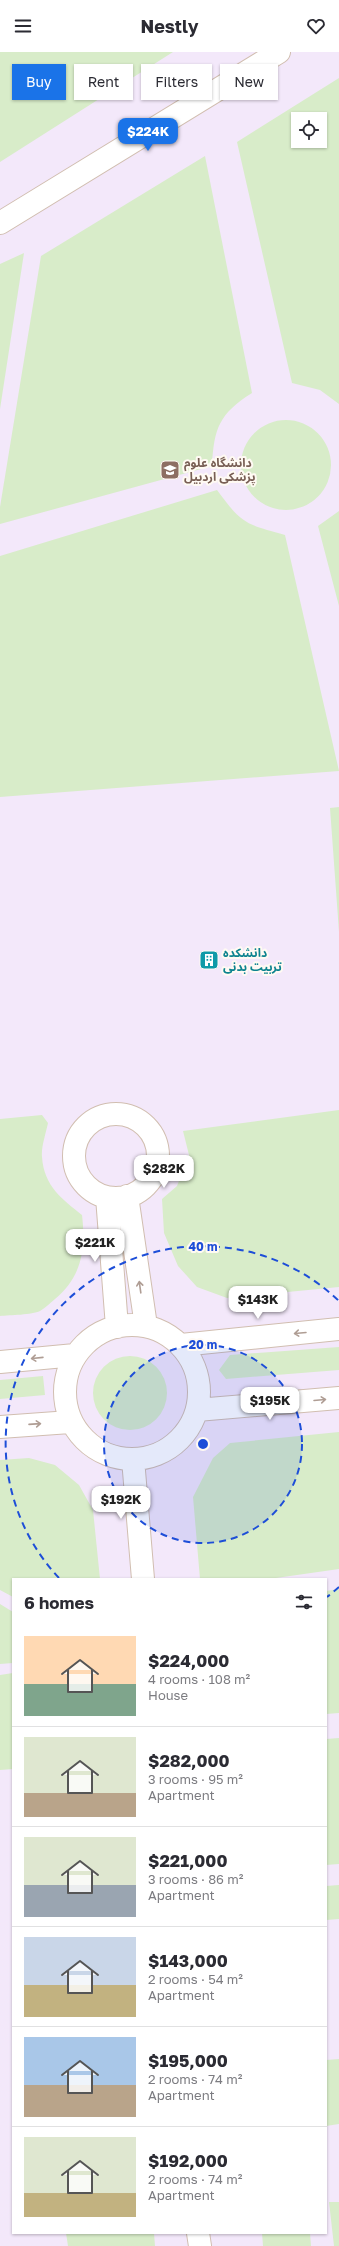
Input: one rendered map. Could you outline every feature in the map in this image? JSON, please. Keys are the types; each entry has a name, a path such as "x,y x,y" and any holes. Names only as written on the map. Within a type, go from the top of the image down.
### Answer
{"street":[{"path":"0,223 278,52"},
{"path":"117,1327 117,1197 146,1326"},
{"path":"125,1325 146,1326 165,1333 181,1345 194,1364 200,1387 197,1410 187,1431 171,1448 150,1457 126,1460 103,1454 84,1440 70,1422 64,1399 66,1376 75,1355 88,1339 106,1329 125,1325"},
{"path":"181,1345 339,1329"},
{"path":"0,1362 75,1355"},
{"path":"197,1410 339,1398"},
{"path":"0,1427 70,1422"},
{"path":"133,1459 143,1578"},
{"path":"198,2234 200,2246"}],"shaded area":[{"path":"0,52 339,52 339,2246 0,2246"}],"green space":[{"path":"0,52 173,52 154,64 141,64 141,72 133,77 133,64 74,64 74,100 98,100 0,162"},
{"path":"339,78 339,404 320,390 292,383 237,142"},
{"path":"205,156 252,393 232,408 220,423 214,442 212,466 0,524 0,507 41,256"},
{"path":"24,253 0,409 0,264"},
{"path":"286,420 303,424 318,433 327,448 331,465 327,482 318,497 303,506 286,510 269,506 254,497 245,482 241,465 245,448 254,433 269,424"},
{"path":"217,490 233,510 245,521 252,525 285,535 339,771 0,797 0,556"},
{"path":"339,511 339,606 318,526"},
{"path":"339,807 339,932 330,808"},
{"path":"339,1110 339,1287 227,1298 197,1287 178,1266 164,1233 162,1199 177,1186 189,1155 183,1131"},
{"path":"42,1115 48,1123 42,1153 43,1167 46,1176 55,1191 82,1215 83,1239 80,1261 71,1281 55,1299 42,1310 21,1315 0,1316 0,1119"},
{"path":"339,1347 339,1370 226,1379 219,1370 230,1355"},
{"path":"130,1356 144,1359 156,1367 164,1379 167,1393 164,1407 156,1419 144,1427 130,1430 116,1427 104,1419 96,1407 93,1393 96,1379 104,1367 116,1359"},
{"path":"43,1376 45,1395 0,1399 0,1380"},
{"path":"339,1432 339,1569 276,1578 200,1578 193,1497 213,1458 230,1443"},
{"path":"29,1458 55,1465 79,1485 93,1510 100,1578 12,1578 12,1596 0,1590 0,1460"},
{"path":"339,1589 339,1713 327,1714 327,1591"},
{"path":"0,1604 12,1611 12,1663 0,1664"},
{"path":"12,1673 12,1769 0,1770 0,1675"},
{"path":"339,1738 339,1864 327,1865 327,1739"},
{"path":"339,1885 339,1919 327,1920 327,1886"},
{"path":"339,2059 339,2124 327,2126 327,2060"},
{"path":"329,2202 339,2202 339,2246 334,2246"},
{"path":"66,2234 154,2234 155,2246 68,2246"},
{"path":"262,2234 310,2234 311,2246 263,2246"}],"place":[{"name":"دانشگاه علوم پزشکی اردبیل","path":"170,470"},
{"name":"دانشکده تربیت بدنی","path":"209,960"}]}
